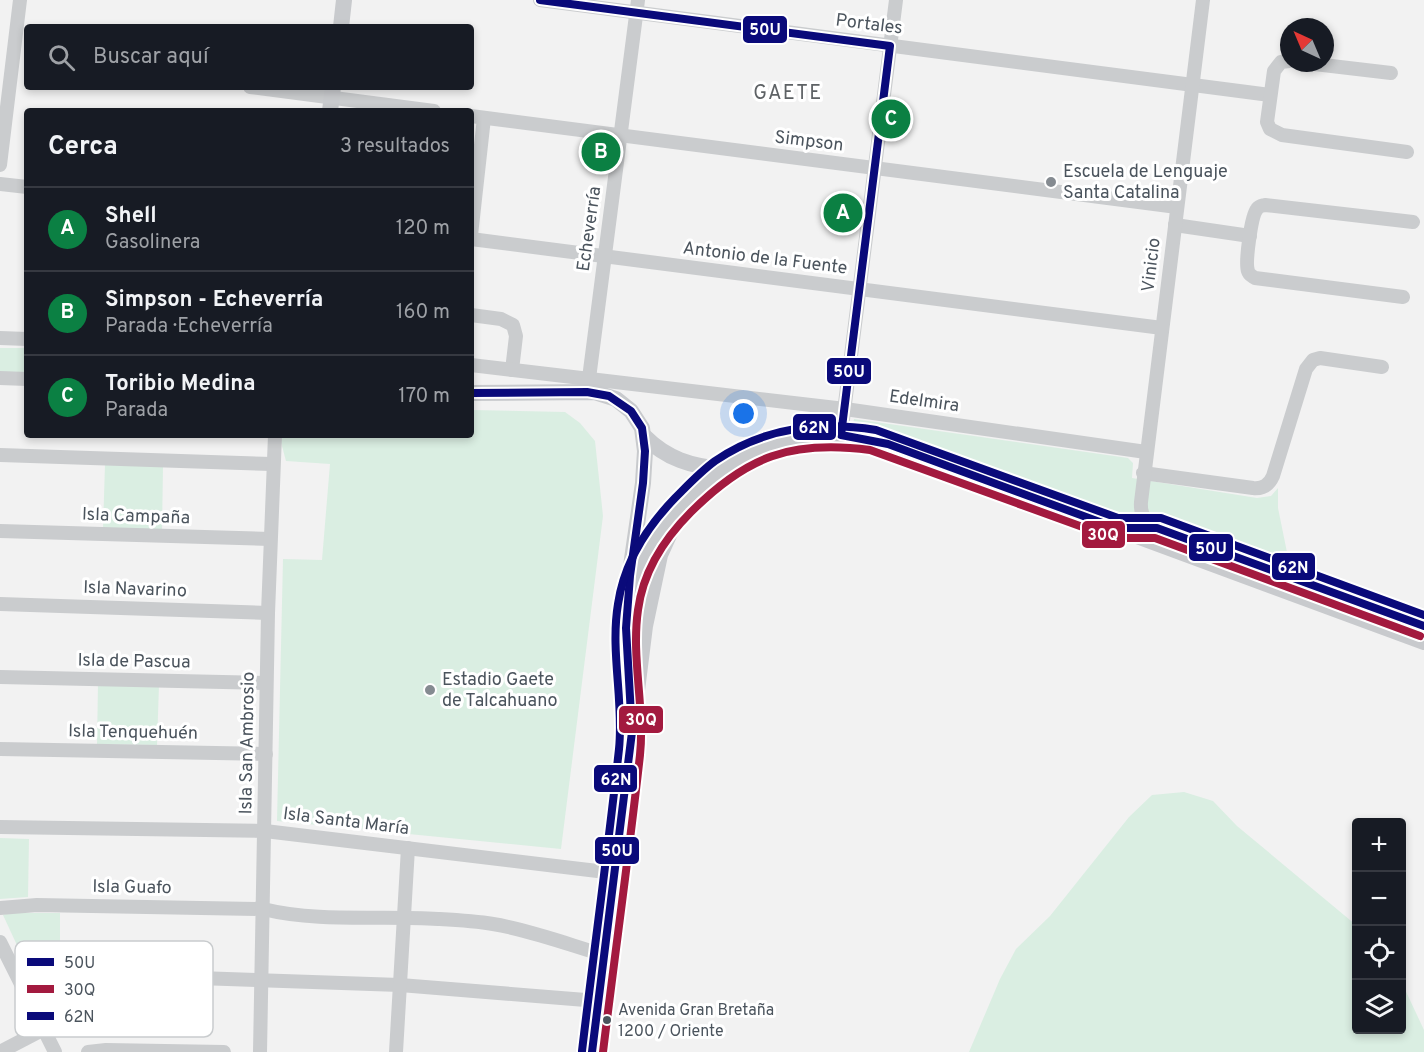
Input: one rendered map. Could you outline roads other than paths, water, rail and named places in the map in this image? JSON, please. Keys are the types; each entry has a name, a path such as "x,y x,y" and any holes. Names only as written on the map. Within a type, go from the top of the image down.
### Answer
{"main road":[{"path":"341,24 344,0"},
{"path":"474,393 506,394 588,385 624,404 637,419 645,437 654,446 677,460 697,466 722,469"},
{"path":"627,608 637,571 656,534 667,520 722,469 756,451 779,443 812,436 841,435 888,444 1424,642"},
{"path":"632,732 626,658 627,608 643,483 645,437"},
{"path":"592,1052 645,626 660,555 690,498"},
{"path":"1116,528 1157,528 1424,626"},
{"path":"634,545 645,626"}],"street":[{"path":"0,165 20,58 20,0"},
{"name":"Portales","path":"540,0 638,6 890,46 1193,84 1270,96"},
{"path":"841,435 896,0"},
{"name":"Vinicio","path":"1157,528 1148,523 1141,513 1143,473 1203,0"},
{"name":"Echeverría","path":"588,385 638,6"},
{"path":"1280,63 1274,71 1270,96 1267,122 1270,129 1278,134 1407,152"},
{"path":"1334,67 1391,74"},
{"path":"272,90 410,108"},
{"path":"474,186 478,117"},
{"name":"Simpson","path":"478,117 1177,207"},
{"path":"0,184 24,187"},
{"path":"1403,297 1255,278 1247,268 1250,236 1255,212 1265,205 1413,222"},
{"path":"1175,225 1250,236"},
{"name":"Antonio de la Fuente","path":"474,237 1162,328"},
{"path":"474,315 501,319 513,325 516,336 512,370"},
{"path":"0,338 24,339"},
{"path":"1143,473 1262,488 1273,476 1306,369 1310,363 1320,358 1382,367"},
{"name":"Edelmira","path":"474,365 512,370 588,385 845,409 1146,452"},
{"path":"0,378 24,379"},
{"name":"Isla San Ambrosio","path":"260,1052 266,683 275,438"},
{"path":"0,455 272,464"},
{"name":"Isla Campaña","path":"0,531 270,539"},
{"name":"Isla Navarino","path":"0,604 268,613"},
{"name":"Isla de Pascua","path":"0,677 266,683"},
{"name":"Isla Tenquehuén","path":"0,749 266,754"},
{"name":"Isla Santa María","path":"0,827 265,831 614,873"},
{"path":"396,1052 408,848"},
{"name":"Isla Guafo","path":"0,908 37,904 263,909 284,914 323,917 404,917 493,924 518,929 604,955"},
{"path":"0,942 6,969"},
{"path":"213,979 400,985 598,1001"},
{"path":"0,1052 29,1037"},
{"path":"48,1037 55,1052"},
{"path":"88,1052 106,1050 224,1052"}],"place":[{"name":"Toribio Medina","path":"891,119"},
{"name":"Simpson - Echeverría","path":"601,152"},
{"name":"Escuela de Lenguaje Santa Catalina","path":"1051,182"},
{"name":"Shell","path":"843,213"},
{"name":"Estadio Gaete de Talcahuano","path":"430,690"},
{"name":"Avenida Gran Bretaña 1200 / Oriente","path":"607,1020"}],"district":[{"name":"GAETE","path":"788,94"}]}
